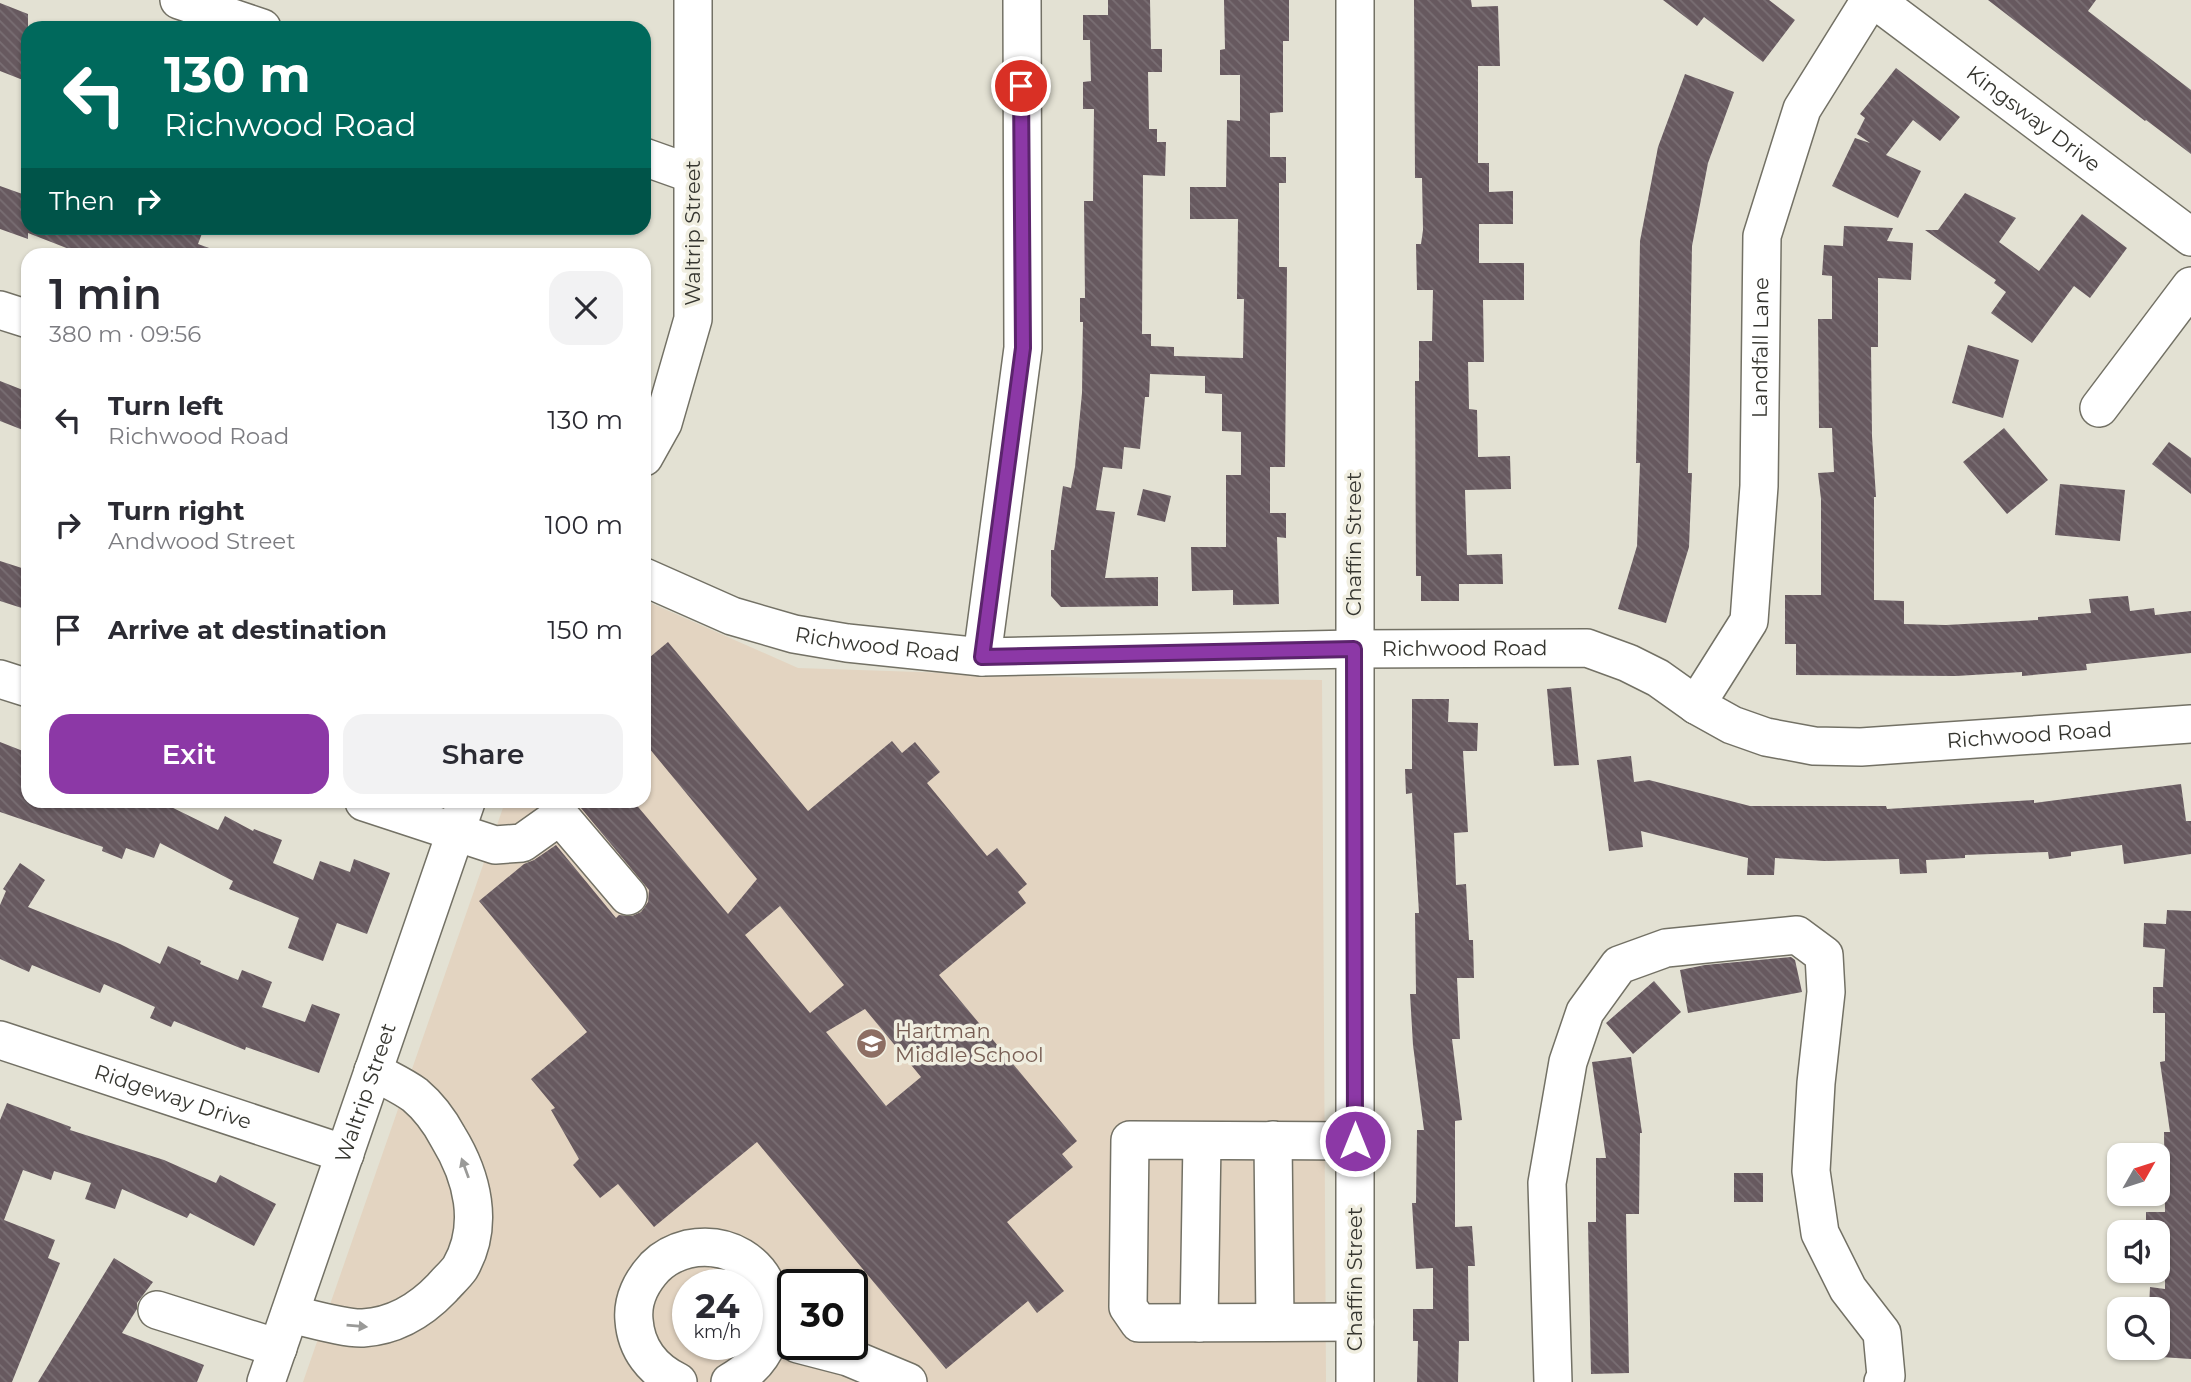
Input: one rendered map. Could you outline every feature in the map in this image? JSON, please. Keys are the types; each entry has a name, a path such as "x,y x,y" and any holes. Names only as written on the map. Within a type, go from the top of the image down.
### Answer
{"street":[{"path":"179,0 241,21"},
{"name":"Waltrip Street","path":"651,444 663,423 693,318 693,0"},
{"path":"982,657 1023,348 1022,0"},
{"name":"Chaffin Street","path":"1355,0 1355,1382"},
{"name":"Kingsway Drive","path":"1873,0 2191,237"},
{"name":"Landfall Lane","path":"1696,705 1749,621 1759,486 1762,236 1802,109 1873,0"},
{"path":"651,159 692,174"},
{"path":"2099,408 2191,286"},
{"path":"0,310 21,317"},
{"name":"Richwood Road","path":"651,580 732,616 794,634 847,643 982,657 1354,649 1587,648 1628,663 1658,678 1732,726 1766,737 1814,746 1861,747 2191,724"},
{"path":"0,679 21,686"},
{"path":"402,808 460,817 495,845 522,843 559,816 628,896"},
{"name":"Waltrip Street","path":"272,1365 460,817"},
{"path":"1553,1382 1547,1184 1568,1062 1585,1012 1619,965 1679,947 1797,935 1824,955 1826,992 1816,1083 1811,1171 1820,1233 1848,1289 1882,1333 1886,1376 1883,1382"},
{"name":"Ridgeway Drive","path":"0,1040 345,1154"},
{"path":"290,1314 360,1329 395,1321 408,1316 433,1297 459,1269 468,1249 474,1221 472,1191 463,1161 438,1122 415,1095 373,1071"},
{"path":"1355,1141 1130,1140 1128,1307 1139,1323 1355,1322"},
{"path":"1273,1140 1275,1322"},
{"path":"1199,1323 1202,1141"},
{"path":"678,1382 664,1375 648,1360 638,1340 634,1319 636,1297 646,1277 661,1261 680,1251 701,1247 724,1250 743,1259 760,1274 770,1293 777,1337"},
{"path":"157,1310 272,1365"},
{"path":"730,1382 777,1353"},
{"path":"855,1360 908,1382"}],"shaded area":[{"name":"Hartman Middle School","path":"651,603 798,668 1097,678 1322,680 1326,1382 303,1382 503,808 651,808"}],"building":[{"path":"1108,0 1150,0 1151,49 1162,49 1162,72 1148,72 1149,129 1157,129 1157,142 1166,142 1165,176 1143,175 1142,334 1151,334 1151,346 1174,347 1174,356 1243,358 1244,299 1237,299 1238,219 1190,219 1190,187 1226,187 1227,120 1240,121 1240,75 1220,75 1220,50 1225,49 1224,0 1289,0 1289,41 1283,41 1283,112 1270,113 1270,157 1286,157 1286,183 1279,183 1279,267 1287,267 1285,467 1270,467 1270,513 1286,513 1286,538 1277,537 1279,604 1233,605 1233,590 1192,591 1191,547 1226,547 1226,475 1241,475 1241,432 1222,431 1222,394 1205,393 1205,376 1150,374 1140,449 1124,447 1122,469 1103,467 1096,510 1115,512 1105,578 1158,577 1158,606 1061,607 1051,596 1051,550 1054,550 1063,486 1071,488 1075,467 1082,393 1083,322 1080,322 1080,298 1085,298 1084,201 1093,201 1094,109 1083,109 1083,82 1091,81 1090,40 1083,40 1083,15 1108,15"},
{"path":"1414,0 1471,0 1472,7 1498,6 1500,66 1478,66 1478,163 1489,163 1489,192 1513,191 1513,224 1479,224 1479,263 1524,263 1524,300 1483,300 1484,362 1468,362 1469,409 1477,410 1478,457 1510,456 1511,489 1465,490 1467,555 1502,554 1503,584 1459,584 1459,601 1421,601 1421,576 1416,576 1415,381 1419,381 1419,341 1432,341 1433,290 1417,290 1416,244 1421,244 1423,230 1422,178 1415,178"},
{"path":"1663,0 1769,0 1795,20 1763,62 1704,17 1697,26"},
{"path":"1988,0 2096,0 2088,11 2191,90 2191,154 2145,121"},
{"path":"0,3 28,14 28,21 21,21 21,79 0,71"},
{"path":"1896,68 1960,117 1940,141 1913,120 1886,155 1921,171 1898,218 1832,186 1855,138 1870,143 1857,134 1865,118 1860,114"},
{"path":"1685,74 1734,92 1708,163 1692,246 1688,473 1692,473 1689,547 1666,623 1618,609 1637,546 1640,463 1636,463 1640,241 1658,147"},
{"path":"0,186 21,194 21,235 28,235 28,239 0,229"},
{"path":"1965,193 2016,218 1999,242 2039,271 2082,214 2127,248 2090,298 2074,286 2032,343 1991,313 2006,292 1994,283 1996,280 1925,230 1938,230"},
{"path":"1844,226 1893,228 1887,241 1913,243 1911,280 1878,278 1878,347 1871,347 1876,497 1874,600 1904,601 1904,624 1946,625 2038,620 2038,617 2091,613 2089,599 2128,596 2130,611 2154,608 2155,615 2191,611 2191,653 2086,664 2087,670 2022,676 2022,672 1956,676 1796,675 1796,644 1785,644 1785,595 1821,595 1821,499 1818,473 1834,472 1832,428 1819,428 1818,319 1832,319 1832,276 1822,275 1824,245 1843,246"},
{"path":"33,235 201,235 198,244 209,248 66,248"},
{"path":"1968,345 2019,360 2003,418 1952,403"},
{"path":"0,381 21,389 21,429 0,421"},
{"path":"2004,428 2048,480 2007,514 1963,462"},
{"path":"2169,442 2191,458 2191,494 2152,464"},
{"path":"2060,484 2125,490 2120,541 2055,535"},
{"path":"1143,489 1171,496 1165,522 1137,515"},
{"path":"0,561 21,568 21,608 0,601"},
{"path":"668,642 808,811 892,741 902,753 915,742 940,772 927,783 987,856 997,848 1027,884 1018,892 1026,903 939,975 1077,1141 1062,1154 1073,1167 1007,1222 1064,1291 1037,1313 1028,1301 946,1369 868,1275 868,1269 863,1269 757,1142 654,1227 618,1184 600,1198 573,1165 579,1159 551,1110 555,1108 531,1079 587,1032 479,901 524,864 556,845 616,918 619,915 632,916 641,912 648,902 649,890 581,808 639,808 728,914 757,879 651,750 651,656","holes":["780,906 844,985 810,1013 745,935","865,1009 921,1077 886,1106 826,1032"]},
{"path":"1571,687 1579,765 1554,766 1547,689"},
{"path":"1412,699 1449,699 1448,722 1478,723 1477,751 1463,751 1468,832 1454,833 1456,885 1466,884 1469,940 1473,940 1474,978 1457,978 1460,1039 1452,1039 1462,1120 1455,1121 1455,1227 1472,1226 1475,1266 1468,1266 1469,1341 1459,1341 1458,1382 1417,1382 1418,1341 1413,1341 1413,1309 1433,1309 1433,1268 1416,1269 1412,1203 1416,1203 1417,1130 1424,1130 1413,1045 1410,994 1416,994 1415,913 1419,913 1412,793 1406,794 1405,769 1412,769"},
{"path":"0,742 21,750 21,808 173,808 218,830 225,816 253,831 254,829 282,840 273,863 313,880 320,861 350,872 354,859 390,873 367,934 337,923 323,961 288,948 299,918 229,889 233,881 160,843 154,858 126,848 122,859 102,851 103,847 0,812"},
{"path":"1631,756 1634,782 1649,780 1750,806 1886,806 1887,809 2034,800 2034,803 2181,784 2186,821 2191,821 2191,854 2124,864 2122,845 2071,852 2071,856 2049,859 2048,852 1965,855 1965,858 1926,860 1927,873 1900,874 1899,859 1825,861 1775,858 1774,875 1747,875 1748,858 1641,831 1643,847 1609,851 1597,760"},
{"path":"20,863 45,880 28,907 120,944 160,964 168,946 201,961 200,964 238,980 242,970 272,982 262,1007 305,1022 312,1004 340,1014 319,1073 246,1047 245,1050 174,1021 171,1027 150,1018 155,1007 104,984 100,993 32,965 29,972 0,959 0,905 6,891 3,889"},
{"path":"2167,910 2191,911 2191,1359 2170,1358 2170,1297 2150,1297 2150,1287 2165,1289 2165,1283 2170,1283 2170,1220 2146,1220 2146,1212 2165,1212 2165,1206 2170,1206 2170,1143 2164,1143 2164,1132 2170,1132 2160,1062 2165,1061 2165,1013 2153,1013 2153,987 2163,987 2165,949 2143,947 2144,923 2166,924"},
{"path":"1791,957 1795,960 1802,992 1688,1013 1680,970"},
{"path":"1654,981 1681,1012 1633,1054 1606,1023"},
{"path":"1631,1057 1642,1133 1639,1214 1626,1214 1629,1373 1591,1374 1588,1222 1596,1222 1596,1158 1606,1158 1592,1062"},
{"path":"7,1103 71,1127 70,1130 164,1160 216,1183 220,1175 276,1204 254,1246 190,1213 187,1218 122,1189 115,1209 85,1199 91,1183 54,1171 51,1180 23,1170 4,1220 55,1240 48,1258 60,1263 12,1382 0,1382 0,1120"},
{"path":"1734,1173 1763,1173 1763,1202 1734,1202"},
{"path":"114,1258 153,1282 137,1303 137,1309 122,1333 204,1365 197,1382 38,1382"}],"place":[{"name":"Hartman Middle School","path":"872,1043"}],"route":[{"path":"1021,86 1023,348 982,657 1354,649 1355,1141"}]}
